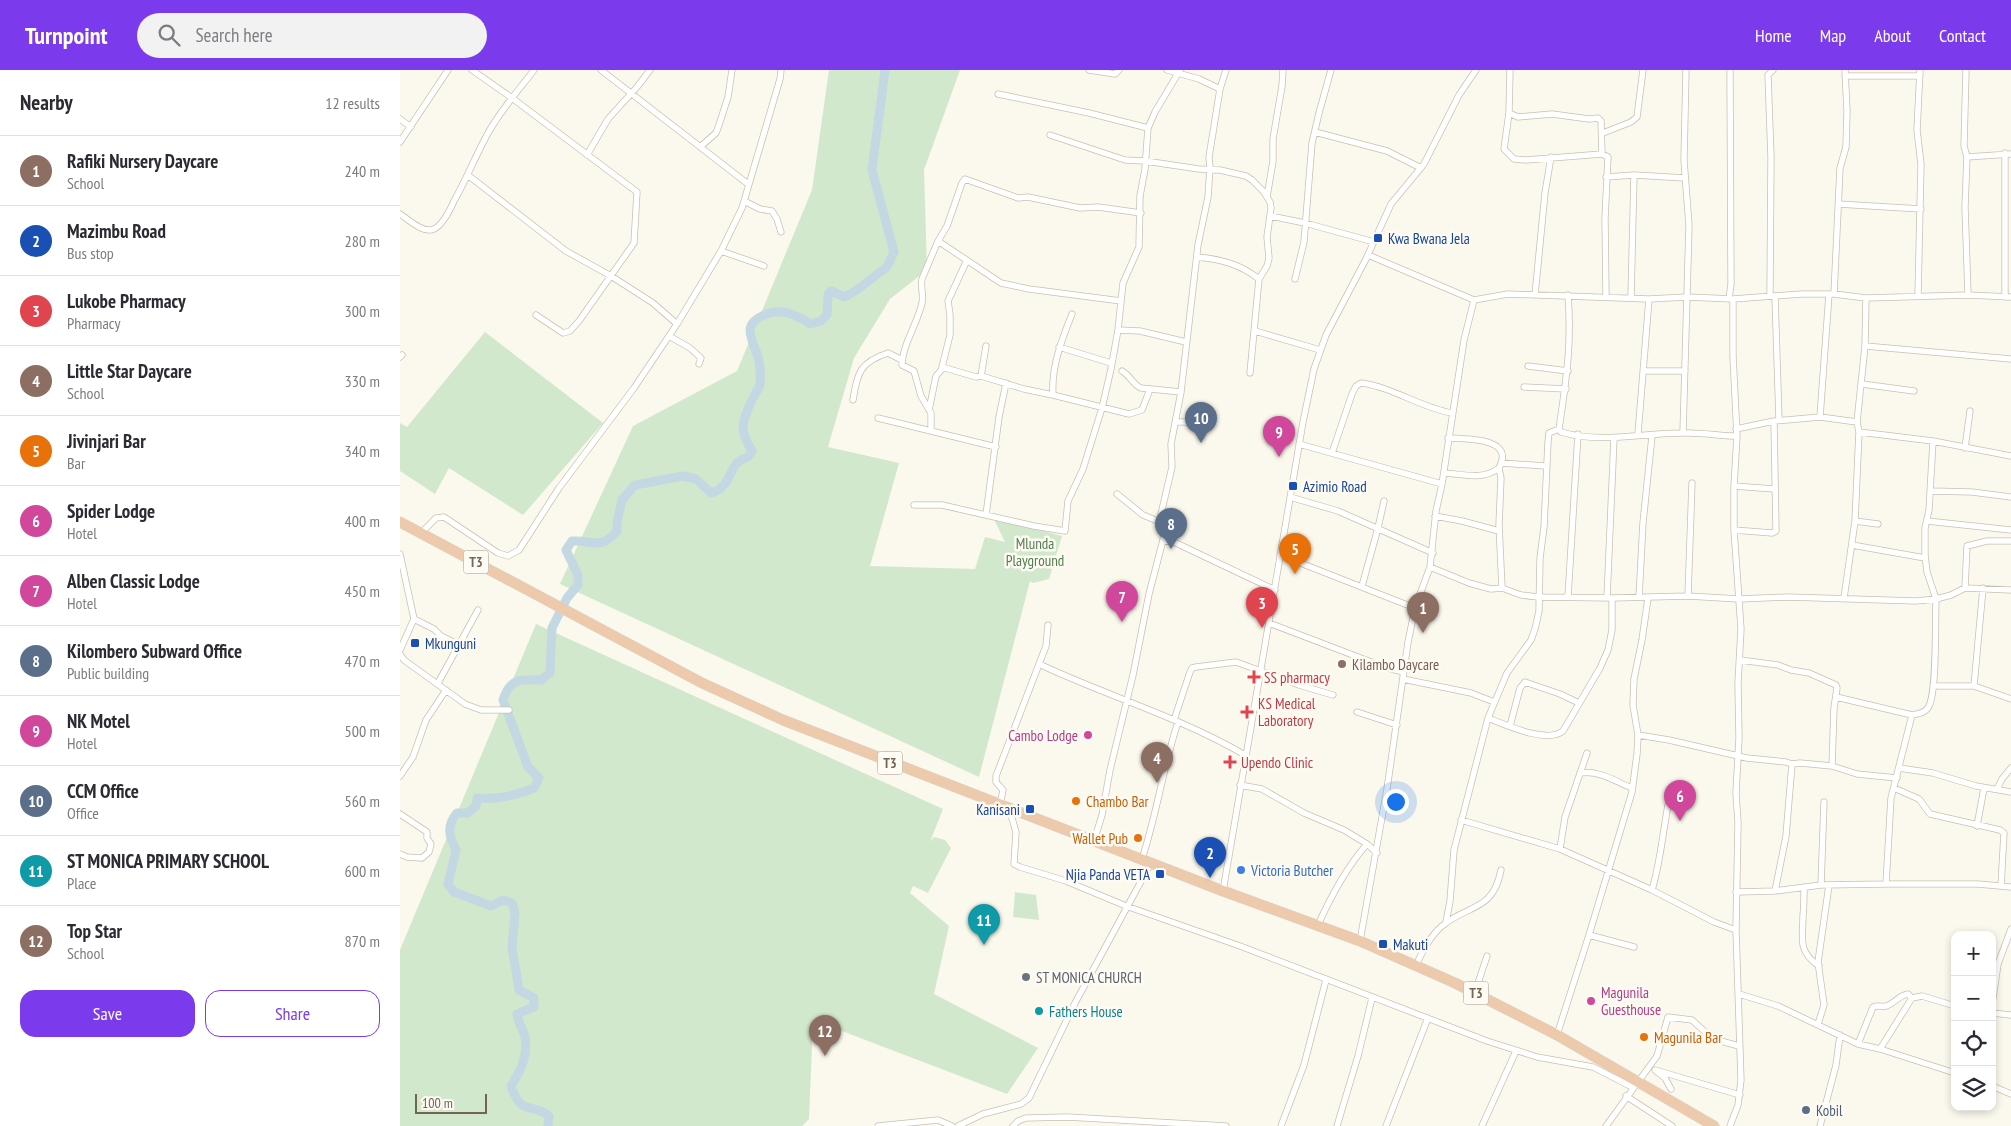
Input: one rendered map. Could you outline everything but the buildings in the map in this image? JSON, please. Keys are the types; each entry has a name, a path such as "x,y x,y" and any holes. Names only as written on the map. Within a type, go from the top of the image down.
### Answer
{"highway":[{"name":"T3","path":"400,522 677,670 741,702 831,740 1360,941 1475,992 1557,1035 1635,1084 1714,1126"}],"street":[{"path":"400,142 448,70"},
{"path":"472,70 637,192 634,243 570,331 563,333 536,315"},
{"path":"400,214 422,228 434,229 449,211 469,176 487,135 534,70"},
{"path":"601,70 748,184"},
{"path":"587,155 608,118 650,70"},
{"path":"700,146 716,133 728,97 732,70"},
{"path":"421,533 436,518 444,518 498,553 508,556 514,554 522,546 564,480 634,388 677,324 721,251 740,214 781,70"},
{"path":"1088,70 1115,74 1119,70"},
{"path":"1167,70 1179,71 1220,89"},
{"path":"1094,841 1102,816 1110,770 1127,701 1149,594 1163,540 1165,524 1161,514 1170,475 1171,444 1181,392 1197,257 1208,197 1209,157 1220,89 1226,70"},
{"path":"1267,197 1272,172 1273,140 1283,70"},
{"path":"1295,279 1304,242 1310,157 1332,70"},
{"path":"1223,890 1299,444 1320,350 1368,255 1391,204 1421,168 1459,95 1476,70"},
{"path":"1510,70 1509,114 1505,151 1517,160 1602,154 1608,157 1605,218 1606,296"},
{"path":"1603,133 1631,122 1637,117 1643,70"},
{"path":"1683,433 1689,226 1685,178 1686,70"},
{"path":"1730,70 1732,356 1737,436 1734,530 1739,599 1740,660 1738,683 1736,892 1740,1095 1730,1126"},
{"path":"1734,530 1772,533 1776,531 1774,489 1776,421 1768,75 1773,70"},
{"path":"1966,70 1964,146 1967,157 1965,207 1968,295"},
{"path":"914,505 942,505 1065,531 1068,502 1082,469 1102,408 1118,330 1123,282 1139,247 1140,196 1146,161 1148,128 1179,71"},
{"path":"1820,417 1832,294 1840,168 1846,147 1845,73 1920,73 1916,130 1921,164 1918,296"},
{"path":"998,94 1089,113 1148,128"},
{"path":"1509,114 1518,117 1552,114 1589,119 1598,118 1601,121 1603,133 1602,154"},
{"path":"400,118 410,127"},
{"path":"1315,132 1387,151 1421,168"},
{"path":"1050,135 1125,160 1146,161 1199,170 1210,168 1246,176 1260,187 1267,197 1271,208 1267,237 1270,258 1267,266 1258,278 1250,373"},
{"path":"1368,255 1474,300 1498,295 1731,299 1802,294 1832,294 1866,298 1968,295 2008,297 2008,154 1967,157"},
{"path":"1535,295 1545,193 1551,157"},
{"path":"1606,177 1634,175 1685,178"},
{"path":"1631,297 1634,175"},
{"path":"469,176 566,251 611,276 653,303 677,324"},
{"path":"931,431 931,413 919,391 914,371 902,365 902,360 919,317 923,300 920,285 922,279 938,241 947,226 965,179 1018,198 1028,197 1080,208 1098,207 1141,213"},
{"path":"744,201 760,209 772,211 781,232"},
{"path":"1838,204 1921,210"},
{"path":"1270,216 1305,223 1374,242"},
{"path":"938,241 1001,283 1029,289 1121,301"},
{"path":"721,251 764,266"},
{"path":"1197,257 1218,258 1250,272 1258,278"},
{"path":"928,410 934,381 943,368 950,335 948,301 967,260"},
{"path":"1558,429 1568,372 1570,325 1568,295"},
{"path":"1638,434 1649,298"},
{"path":"1844,598 1855,522 1859,432 1857,422 1865,346 1866,298"},
{"path":"1360,941 1415,608 1430,567 1433,553 1435,516 1444,474 1464,340 1474,300"},
{"path":"1053,394 1054,371 1059,347 1072,314"},
{"path":"1118,330 1140,331 1186,342"},
{"path":"1255,331 1320,350"},
{"path":"669,336 690,348 700,358 699,364"},
{"path":"981,376 986,346"},
{"path":"1865,346 2011,359"},
{"path":"1059,347 1112,363"},
{"path":"853,400 857,376 864,365 888,353 902,360"},
{"path":"1528,366 1568,372"},
{"path":"943,368 976,377 981,376 1024,390 1053,394 1129,414 1139,412 1146,402 1150,389"},
{"path":"1122,371 1127,374 1137,387 1181,392"},
{"path":"1644,371 1685,372"},
{"path":"986,515 999,417 1006,383"},
{"path":"1332,453 1352,394 1356,386 1361,383 1452,413"},
{"path":"1862,384 1914,391"},
{"path":"1524,387 1566,389"},
{"path":"1965,448 1970,411"},
{"path":"1736,429 1776,421 1820,417 1857,422"},
{"path":"878,418 996,447"},
{"path":"1176,422 1195,425"},
{"path":"1558,429 1563,433 1614,438 1628,438 1638,434 1652,436 1683,433 1737,436"},
{"path":"1446,922 1450,901 1454,850 1488,718 1507,673 1534,634 1539,610 1538,597 1549,433 1558,429"},
{"path":"1859,432 1933,442 2011,456"},
{"path":"1568,597 1578,434"},
{"path":"1639,598 1643,523 1652,436"},
{"path":"1448,438 1486,441 1498,448 1501,478 1499,531 1502,588"},
{"path":"1488,718 1543,736 1554,736 1563,731 1608,650 1612,630 1610,598 1614,438"},
{"path":"1836,697 1912,715 1923,712 1929,706 1933,686 1936,599 1932,590 1925,558 1926,521 1931,491 1933,442"},
{"path":"1299,444 1442,484"},
{"path":"1444,474 1476,476 1490,474 1500,466 1546,466"},
{"path":"1688,596 1692,483"},
{"path":"1734,486 1774,489"},
{"path":"1931,491 1972,492 2011,497"},
{"path":"1117,494 1143,515 1165,524"},
{"path":"1290,497 1338,512 1433,553"},
{"path":"1362,586 1384,501"},
{"path":"1435,516 1499,531"},
{"path":"1926,521 2011,530"},
{"path":"1855,522 1878,524"},
{"path":"1163,540 1176,544 1275,590"},
{"path":"1965,588 1967,546 1988,541 2011,541"},
{"path":"1852,545 1925,558"},
{"path":"400,554 414,619 400,650"},
{"path":"1280,555 1415,608"},
{"path":"1430,567 1469,583 1491,589 1502,588 1521,595 1538,597 1648,598 1688,596 1739,599 1844,598 1916,601 1936,599 1965,588 2011,590"},
{"path":"1974,686 1983,588"},
{"path":"1557,1035 1609,872 1632,788 1638,735 1633,706 1634,679 1648,598"},
{"path":"438,683 478,610"},
{"path":"414,619 459,645"},
{"path":"1269,622 1403,676 1471,693 1494,702"},
{"path":"1048,625 1049,632 1046,646 996,776 996,782 1003,790 1004,806 1016,832 1014,864 1066,881 1126,906 1240,946 1372,998 1516,1051 1593,1067 1635,1084"},
{"path":"400,654 402,663 438,683 465,704 476,708 509,710"},
{"path":"1740,660 1778,665 1833,682 1837,688 1833,715 1832,766"},
{"path":"958,1126 983,1114 1022,1104 1029,1098 1054,1043 1126,906 1146,861 1171,741 1192,668 1236,662 1332,695"},
{"path":"1039,664 1079,683 1217,739 1245,755"},
{"path":"1510,726 1523,682 1528,682 1579,703"},
{"path":"1933,686 1974,686 2011,699"},
{"path":"400,776 413,757 426,720 446,690"},
{"path":"1357,712 1396,725"},
{"path":"1886,884 1891,798 1912,715"},
{"path":"1638,735 1738,756 1792,764 1832,766 1857,774 1897,778"},
{"path":"1560,849 1565,817 1588,753"},
{"path":"1775,890 1786,836 1792,764"},
{"path":"1899,768 1941,775 1984,788 2011,792"},
{"path":"1996,790 2011,768"},
{"path":"1580,772 1598,773 1632,788"},
{"path":"1240,785 1262,789 1278,800 1344,830 1367,844 1376,853"},
{"path":"1894,788 1919,799 1928,814 2000,830 2004,833 2002,886"},
{"path":"1977,826 1984,788"},
{"path":"1821,885 1824,802"},
{"path":"1652,890 1657,875 1668,804"},
{"path":"400,814 426,832 431,844 429,852 422,858 407,858 400,854"},
{"path":"1462,820 1560,849 1652,890 1708,919 1736,930"},
{"path":"1318,926 1340,881 1367,844"},
{"path":"1416,965 1434,933 1446,922 1487,900 1497,886 1501,870"},
{"path":"1736,892 1821,885 1886,884 2011,887"},
{"path":"1818,1024 1824,1005 1819,966 1829,885"},
{"path":"1804,887 1802,940 1804,950 1810,960 1819,966"},
{"path":"1996,978 1998,964 2011,928"},
{"path":"1589,935 1634,947"},
{"path":"1475,992 1486,956"},
{"path":"1281,1126 1304,1065 1326,980"},
{"path":"1739,994 1778,1006 1858,1044 1880,1049 1951,1073"},
{"path":"1858,1044 1873,1007 1876,1005 1888,1006 1904,994 1908,994 1912,998"},
{"path":"1880,1049 1912,998 1922,996 1951,1005"},
{"path":"1337,1126 1358,1056 1372,998"},
{"path":"1996,1013 2011,1015"},
{"path":"1606,1126 1635,1084 1652,1068 1668,1017 1692,1020 1713,1039 1739,1046"},
{"path":"1386,1126 1428,1018"},
{"path":"1820,1126 1836,1065 1840,1035"},
{"path":"1482,1126 1516,1051"},
{"path":"1652,1068 1665,1078 1671,1089"},
{"path":"1652,1068 1740,1095"},
{"path":"1996,1088 2011,1094"},
{"path":"1626,1096 1672,1126"},
{"path":"1013,1126 1018,1121 1026,1118 1067,1117 1226,1126"},
{"path":"878,1126 938,1120 952,1126"}],"green space":[{"name":"Mlunda Playground","path":"829,70 960,70 924,170 927,270 890,299 854,358 828,447 899,463 870,566 975,569 985,537 1005,542 993,517 1062,536 1049,579 1033,583 1030,581 979,777 560,584 633,426 737,371 812,190"},
{"path":"485,332 603,423 523,515 449,468 435,494 400,471 400,423 407,427"},
{"path":"536,624 943,809 930,842 934,837 945,840 951,848 928,893 913,886 910,893 949,926 934,994 1038,1048 1007,1094 813,1020 809,1119 802,1126 400,1126 400,950"},
{"path":"1015,892 1036,895 1039,920 1013,917"}],"waterway":[{"path":"548,1126 549,1116 537,1109 523,1106 515,1096 511,1086 525,1057 525,1037 517,1014 534,1007 534,998 519,990 512,947 515,913 512,903 503,900 491,906 454,892 448,884 456,850 450,836 451,822 457,813 468,813 476,806 477,798 499,798 520,793 534,788 539,778 528,767 503,700 509,687 517,681 541,680 550,673 552,628 567,598 578,585 578,575 566,550 572,541 601,543 611,537 617,531 622,500 635,485 683,476 696,479 711,493 721,488 726,483 735,466 748,457 752,451 745,436 743,425 746,413 759,388 760,382 759,361 750,334 750,328 753,323 758,318 773,312 795,315 810,324 821,321 827,315 828,295 831,291 845,297 887,267 894,252 872,170 885,70"}],"place":[{"name":"Kwa Bwana Jela","path":"1378,238"},
{"name":"CCM Office","path":"1201,443"},
{"name":"NK Motel","path":"1279,457"},
{"name":"Azimio Road","path":"1293,486"},
{"name":"Kilombero Subward Office","path":"1171,549"},
{"name":"Jivinjari Bar","path":"1295,574"},
{"name":"Alben Classic Lodge","path":"1122,622"},
{"name":"Lukobe Pharmacy","path":"1262,628"},
{"name":"Rafiki Nursery Daycare","path":"1423,633"},
{"name":"Mkunguni","path":"415,643"},
{"name":"Kilambo Daycare","path":"1342,664"},
{"name":"SS pharmacy","path":"1254,677"},
{"name":"KS Medical Laboratory","path":"1247,712"},
{"name":"Cambo Lodge","path":"1088,735"},
{"name":"Upendo Clinic","path":"1230,762"},
{"name":"Little Star Daycare","path":"1157,783"},
{"name":"Chambo Bar","path":"1076,801"},
{"name":"Kanisani","path":"1030,809"},
{"name":"Spider Lodge","path":"1680,821"},
{"name":"Wallet Pub","path":"1138,838"},
{"name":"Victoria Butcher","path":"1241,870"},
{"name":"Njia Panda VETA","path":"1160,874"},
{"name":"Mazimbu Road","path":"1210,878"},
{"name":"Makuti","path":"1383,944"},
{"name":"ST MONICA PRIMARY SCHOOL","path":"984,945"},
{"name":"ST MONICA CHURCH","path":"1026,977"},
{"name":"Magunila Guesthouse","path":"1591,1001"},
{"name":"Fathers House","path":"1039,1011"},
{"name":"Magunila Bar","path":"1644,1037"},
{"name":"Top Star","path":"825,1056"},
{"name":"Kobil","path":"1806,1110"}]}
